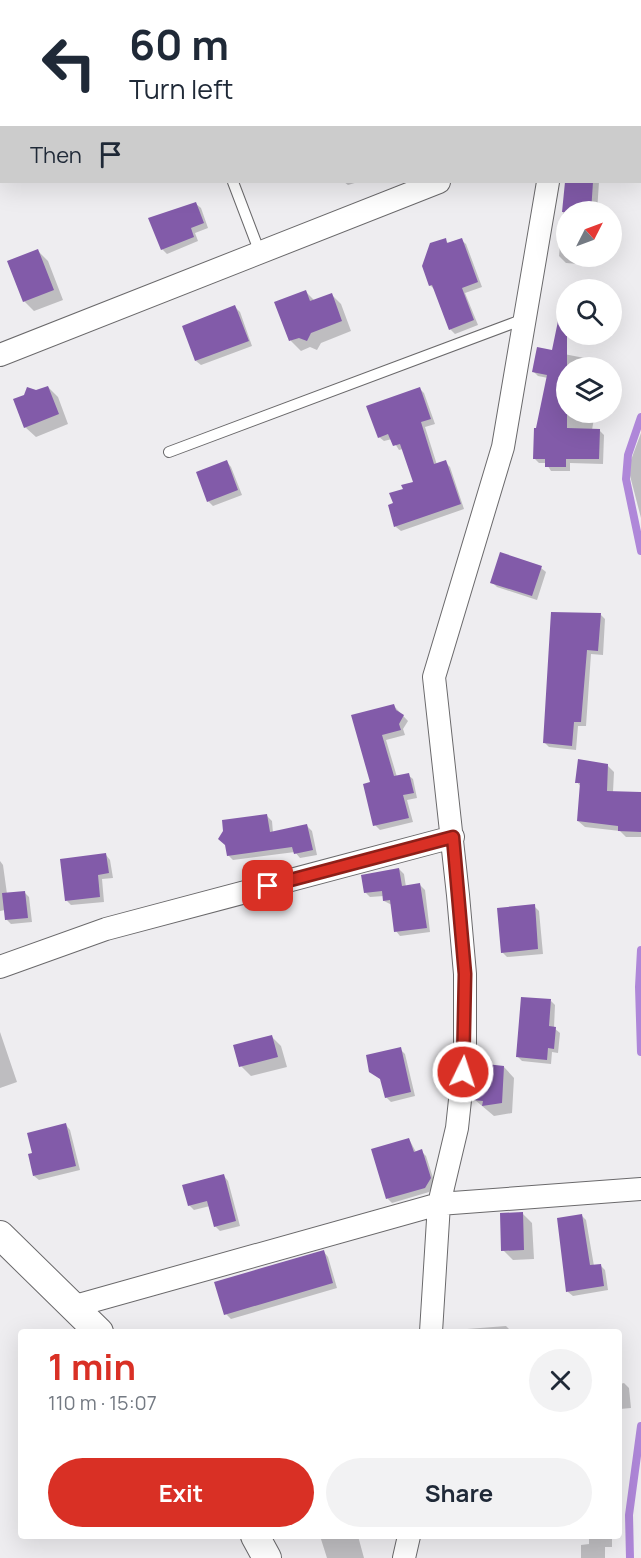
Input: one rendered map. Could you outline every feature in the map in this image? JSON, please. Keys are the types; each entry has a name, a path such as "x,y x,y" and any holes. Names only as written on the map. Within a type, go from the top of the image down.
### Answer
{"street":[{"path":"0,355 436,183"},
{"path":"431,1329 439,1204 457,1128 465,1053 465,974 453,837 434,677 503,447 548,183"},
{"path":"0,967 106,929 453,837"},
{"path":"75,1306 439,1204 638,1190"},
{"path":"0,1235 96,1329"},
{"path":"257,1539 267,1558"},
{"path":"404,1558 408,1539"}],"lane":[{"path":"233,183 260,253"},
{"path":"170,452 524,319"}],"building":[{"path":"565,183 593,183 592,201 563,201"},
{"path":"196,202 204,223 191,228 194,237 161,250 148,218"},
{"path":"446,238 447,243 462,238 478,282 462,288 474,320 449,330 432,285 429,286 422,266 430,243"},
{"path":"38,249 54,290 23,302 7,261"},
{"path":"306,290 310,301 332,293 342,321 311,333 307,341 299,338 289,341 274,302"},
{"path":"235,305 249,341 195,361 182,326"},
{"path":"556,331 556,345 567,345 567,357 556,357 556,423 567,423 567,428 600,429 599,459 566,459 566,467 545,467 545,459 533,459 534,428 536,428 547,375 532,372 537,347 552,350"},
{"path":"48,386 59,414 24,428 13,399 24,395 27,387 36,390"},
{"path":"420,387 431,419 421,422 434,464 446,460 461,504 394,527 388,505 393,503 389,493 403,489 401,485 413,482 400,444 393,446 388,434 378,438 366,406"},
{"path":"227,460 238,490 207,502 196,472"},
{"path":"500,552 542,566 532,596 490,583"},
{"path":"551,612 601,613 598,651 587,650 581,722 574,722 572,746 543,743"},
{"path":"394,704 396,710 404,715 399,724 401,730 382,735 394,776 409,773 414,793 403,795 409,818 373,826 363,784 370,782 351,715"},
{"path":"578,759 608,764 607,791 641,792 641,832 618,831 618,826 577,821 580,783 575,783"},
{"path":"267,814 270,832 307,824 313,850 294,854 292,847 227,856 225,845 218,839 223,831 222,820"},
{"path":"106,853 109,873 98,875 100,897 65,901 60,859"},
{"path":"399,868 402,886 420,883 427,928 394,932 390,900 383,901 382,891 364,893 361,875"},
{"path":"25,891 28,918 5,920 2,893"},
{"path":"535,904 538,949 501,953 497,908"},
{"path":"521,997 551,999 549,1026 556,1027 554,1049 548,1048 547,1060 516,1057"},
{"path":"272,1035 278,1057 239,1067 233,1045"},
{"path":"401,1047 411,1092 385,1098 380,1079 369,1072 366,1055"},
{"path":"477,1063 504,1066 502,1103 482,1106 483,1101 474,1100"},
{"path":"66,1123 76,1166 33,1176 28,1154 32,1153 27,1133"},
{"path":"409,1138 414,1152 422,1149 431,1178 425,1188 386,1199 371,1149"},
{"path":"224,1174 236,1221 214,1227 207,1201 188,1206 182,1185"},
{"path":"523,1212 524,1250 501,1251 500,1213"},
{"path":"582,1214 590,1265 601,1264 604,1286 566,1292 557,1218"},
{"path":"324,1250 333,1283 224,1315 214,1282"}],"waterway":[{"path":"641,417 628,455 626,479 641,551"},
{"path":"641,950 639,987 641,1052"},
{"path":"630,1558 629,1515 641,1426"}],"route":[{"path":"268,886 453,837 465,974 463,1072"}]}
